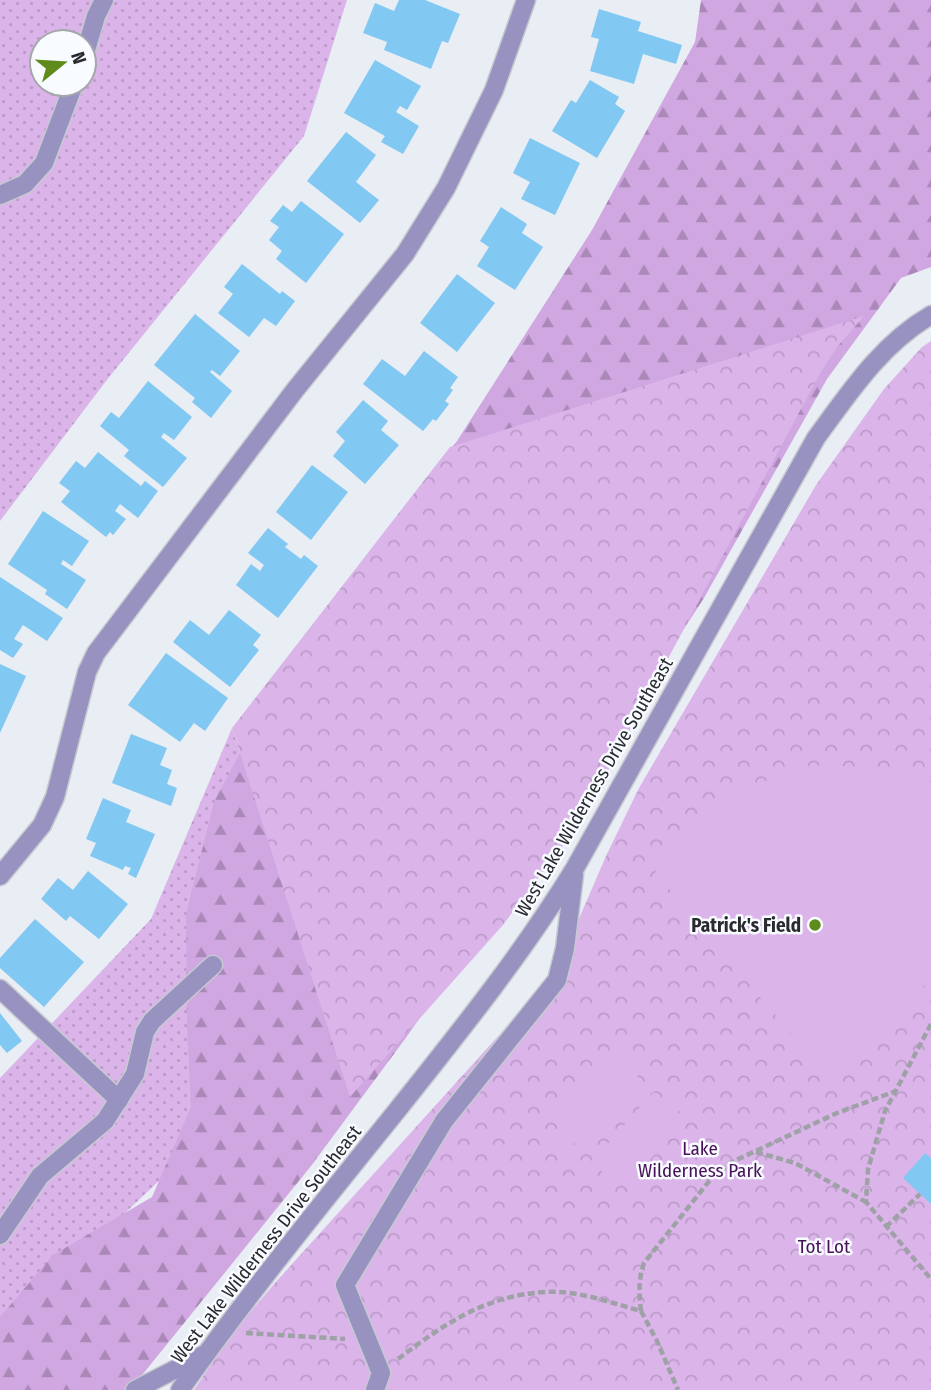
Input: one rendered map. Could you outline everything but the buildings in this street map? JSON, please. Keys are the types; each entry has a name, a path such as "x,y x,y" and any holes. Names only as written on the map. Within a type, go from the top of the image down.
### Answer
{"street":[{"path":"92,28 104,0"},
{"path":"0,876 42,825 55,797 87,672 96,653 295,390 405,254 446,188 494,90 526,0"},
{"path":"0,195 25,184 44,163 69,98"},
{"name":"West Lake Wilderness Drive Southeast","path":"180,1390 287,1247 473,1014 543,920 575,868 817,438 857,381 901,337 931,315"},
{"path":"378,1381 367,1340 345,1286 444,1121 557,980 565,948 575,868"},
{"path":"0,1235 40,1176 105,1121 135,1074 145,1032 152,1021 213,965"},
{"path":"0,989 119,1100"},
{"path":"135,1390 206,1353"}],"path":[{"path":"866,1202 868,1169 878,1131 931,1024"},
{"path":"678,1390 657,1340 641,1311 638,1292 643,1264 715,1175 732,1162 837,1113 896,1091"},
{"path":"755,1152 795,1163 866,1202 931,1279"},
{"path":"886,1227 920,1194"},
{"path":"378,1381 451,1320 476,1307 503,1299 548,1292 583,1296 641,1311"},
{"path":"223,1332 367,1340"}],"green space":[{"path":"0,0 347,0 304,136 106,381 0,521"},
{"path":"701,0 931,0 931,267 901,278 827,379 704,598 572,801 405,1039 311,1166 130,1390 0,1390 0,1317 53,1255 152,1197 191,1107 186,914 214,802 286,666 457,441 592,230 695,42"},
{"path":"864,316 837,347 819,375 613,762 562,847 502,926 350,1097 232,728 450,447"},
{"name":"Lake Wilderness Park","path":"931,341 931,1390 194,1390 231,1335 274,1284 556,972 606,856 639,788 816,485 884,389 922,347"},
{"path":"232,728 326,1023 0,1331 0,1078 151,919"},
{"name":"Patrick's Field","path":"811,765 894,768 931,786 931,978 844,1075 823,1072 655,872 726,795"},
{"path":"629,1049 645,1064 636,1075 643,1082 583,1148 575,1142 566,1152 550,1138 559,1127 551,1120 612,1053 619,1059"},
{"path":"671,1088 687,1102 677,1113 685,1121 625,1187 617,1180 614,1183 598,1168 601,1165 594,1159 654,1092 661,1098"}],"place":[{"name":"Patrick's Field","path":"815,925"}],"park label":[{"name":"Tot Lot","path":"824,1246"}]}
